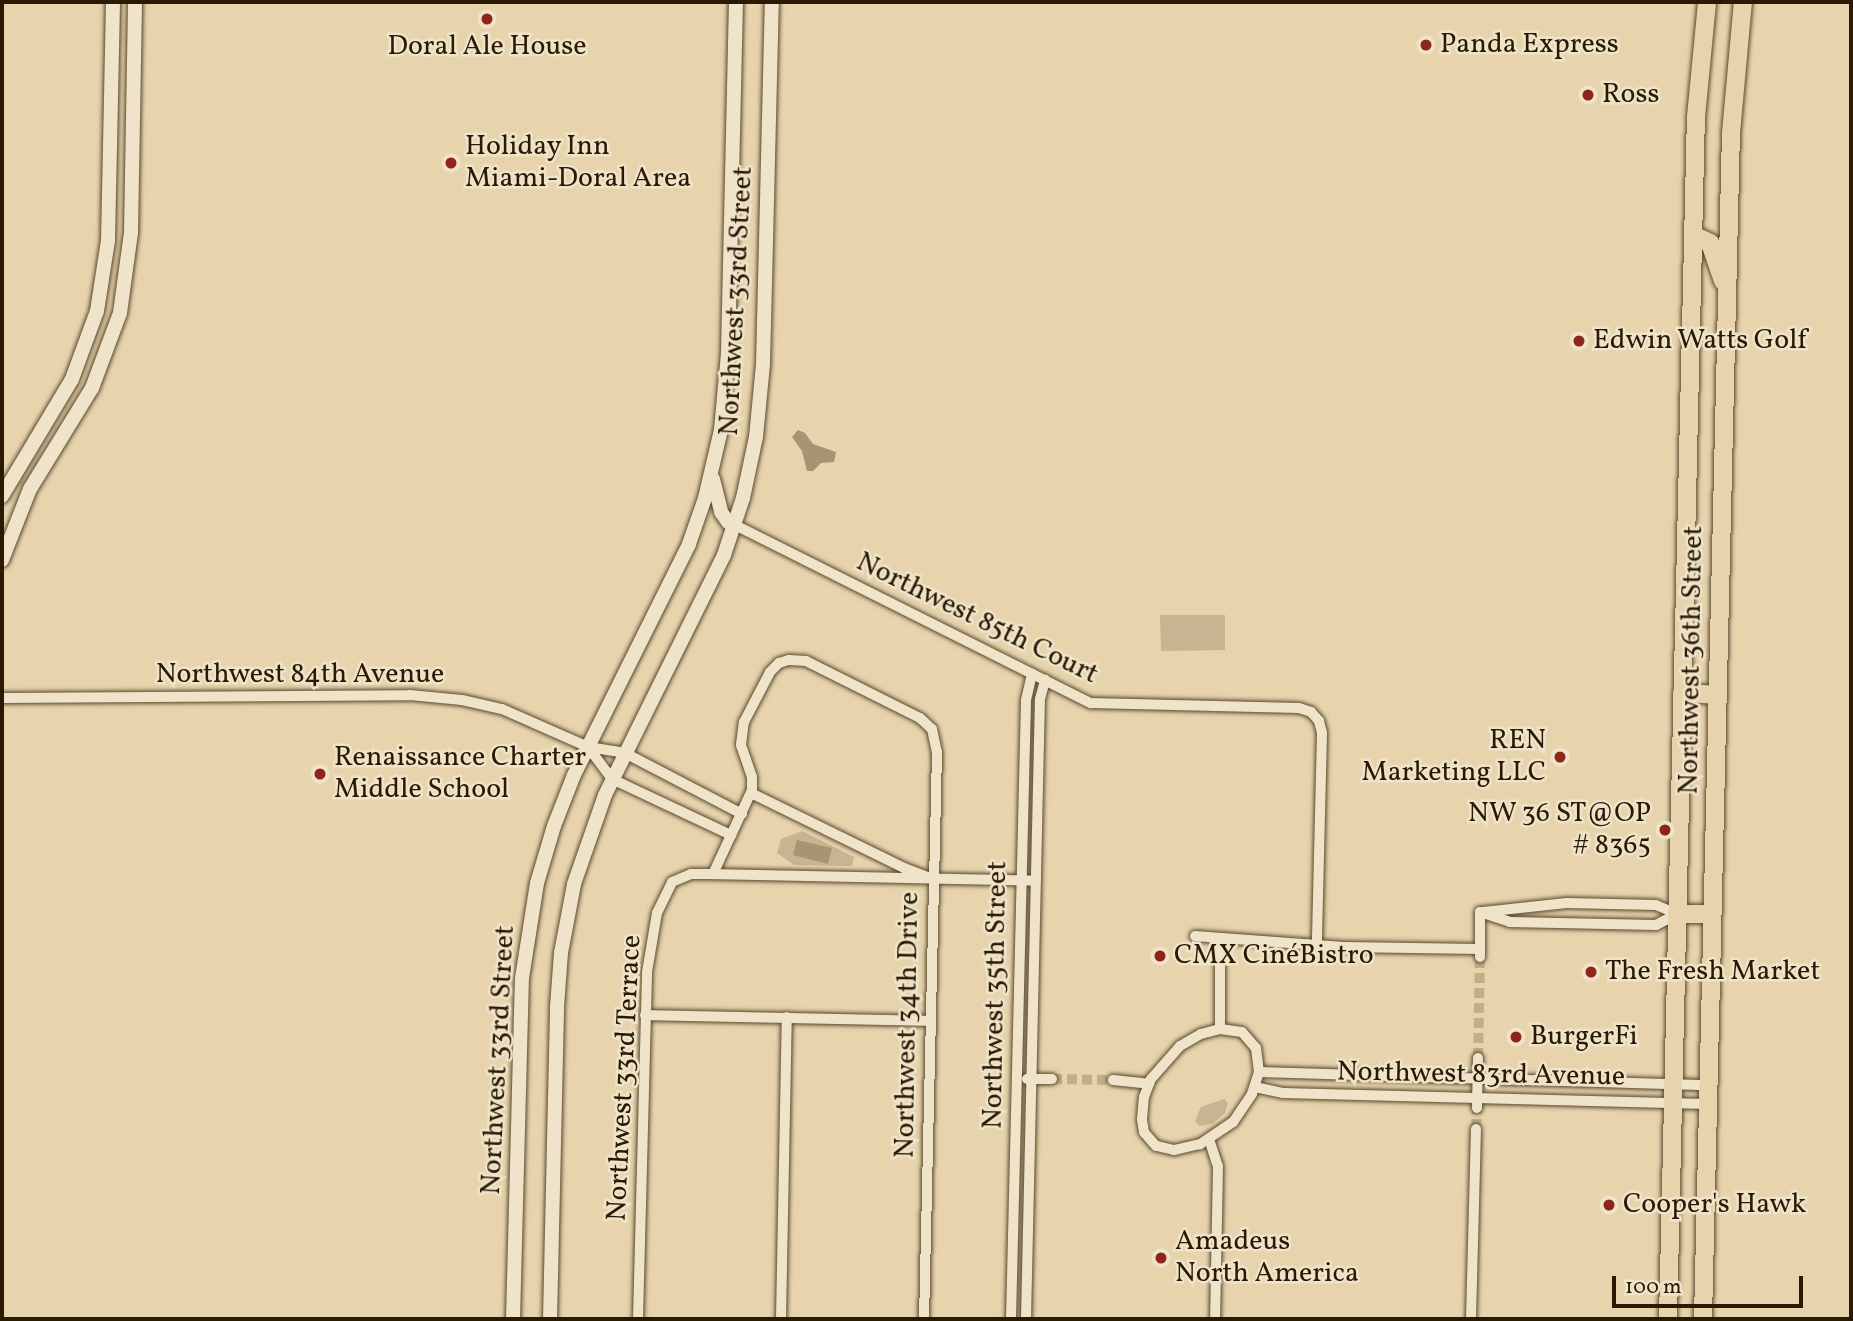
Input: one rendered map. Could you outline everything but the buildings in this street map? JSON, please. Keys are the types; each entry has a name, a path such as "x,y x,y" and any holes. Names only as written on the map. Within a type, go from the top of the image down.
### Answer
{"main road":[{"name":"Northwest 36th Street","path":"1668,1319 1693,235 1698,79 1707,2"},
{"name":"Northwest 36th Street","path":"1703,1319 1733,90 1743,2"},
{"path":"1693,235 1710,243 1727,292"},
{"path":"1682,693 1717,695"},
{"path":"1677,914 1712,914"}],"street":[{"path":"2,496 72,379 97,311 108,242 113,2"},
{"path":"2,560 30,489 81,410 106,356 120,313 129,256 135,2"},
{"name":"Northwest 33rd Street","path":"513,1319 524,953 546,848 565,796 588,747 676,576 711,474 722,418 728,353 736,2"},
{"name":"Northwest 33rd Street","path":"550,1319 556,1017 561,953 578,871 612,779 711,585 735,525 755,447 763,363 772,2"},
{"path":"111,100 134,100"},
{"path":"711,474 721,512 727,522 735,525"},
{"path":"10,479 30,489"},
{"name":"Northwest 85th Court","path":"735,525 1091,703 1299,708 1315,715 1322,733 1317,943"},
{"name":"Northwest 34th Drive","path":"751,793 752,777 741,746 744,722 770,672 782,661 793,659 806,662 920,718 933,732 937,752 924,1319"},
{"name":"Northwest 35th Street","path":"1012,1319 1026,699 1032,674"},
{"name":"Northwest 35th Street","path":"1026,1319 1040,699 1045,680"},
{"name":"Northwest 84th Avenue","path":"2,698 442,697 502,709 588,747 625,753 741,814"},
{"name":"Northwest 84th Avenue","path":"588,747 612,779 731,835"},
{"path":"933,879 904,868 751,793 713,874 933,879 1022,881 1036,881"},
{"name":"Northwest 33rd Terrace","path":"638,1319 645,1015 650,951 657,914 666,891 681,877 713,874"},
{"path":"1480,912 1567,903 1656,905 1677,914"},
{"path":"1595,904 1595,924"},
{"path":"1195,936 1480,953 1480,912"},
{"path":"1480,912 1510,922 1656,925 1677,914"},
{"path":"1220,937 1220,1029"},
{"path":"645,1015 931,1021"},
{"path":"781,1319 787,1017"},
{"path":"1220,1029 1238,1031 1249,1037 1258,1054 1259,1072 1255,1087 1239,1115 1209,1139 1184,1149 1167,1149 1151,1142 1144,1132 1142,1119 1149,1084 1158,1068 1180,1046 1201,1034 1220,1029"},
{"path":"1477,1102 1478,1058"},
{"name":"Northwest 83rd Avenue","path":"1259,1072 1477,1080 1673,1093 1707,1104"},
{"path":"1017,1078 1052,1079"},
{"path":"1113,1080 1149,1084"},
{"name":"Northwest 83rd Avenue","path":"1255,1087 1283,1093 1477,1102 1673,1093 1708,1086"},
{"path":"1471,1319 1476,1129"},
{"path":"1209,1139 1217,1160 1218,1181 1215,1319"},
{"path":"1012,1273 1027,1273"}],"shaded area":[{"path":"798,430 805,433 813,444 836,452 834,462 821,463 813,471 807,471 802,451 792,437"},
{"path":"1160,615 1225,615 1225,650 1161,651"},
{"path":"802,831 854,857 852,866 794,865 777,853 781,839"},
{"path":"797,840 832,848 828,864 793,855"},
{"path":"1224,1099 1228,1103 1225,1113 1212,1124 1199,1126 1195,1121 1201,1107"}],"tunnel":[{"path":"1478,1058 1480,957"},
{"path":"1052,1079 1113,1080"},
{"path":"1476,1129 1477,1108"}],"place":[{"name":"Doral Ale House","path":"487,19"},
{"name":"Panda Express","path":"1426,45"},
{"name":"Ross","path":"1588,95"},
{"name":"Holiday Inn Miami-Doral Area","path":"451,163"},
{"name":"Edwin Watts Golf","path":"1579,341"},
{"name":"REN Marketing LLC","path":"1560,757"},
{"name":"Renaissance Charter Middle School","path":"320,774"},
{"name":"NW 36 ST@OP # 8365","path":"1665,830"},
{"name":"CMX CinéBistro","path":"1160,956"},
{"name":"The Fresh Market","path":"1591,972"},
{"name":"BurgerFi","path":"1516,1037"},
{"name":"Cooper's Hawk","path":"1609,1205"},
{"name":"Amadeus North America","path":"1161,1258"}]}
